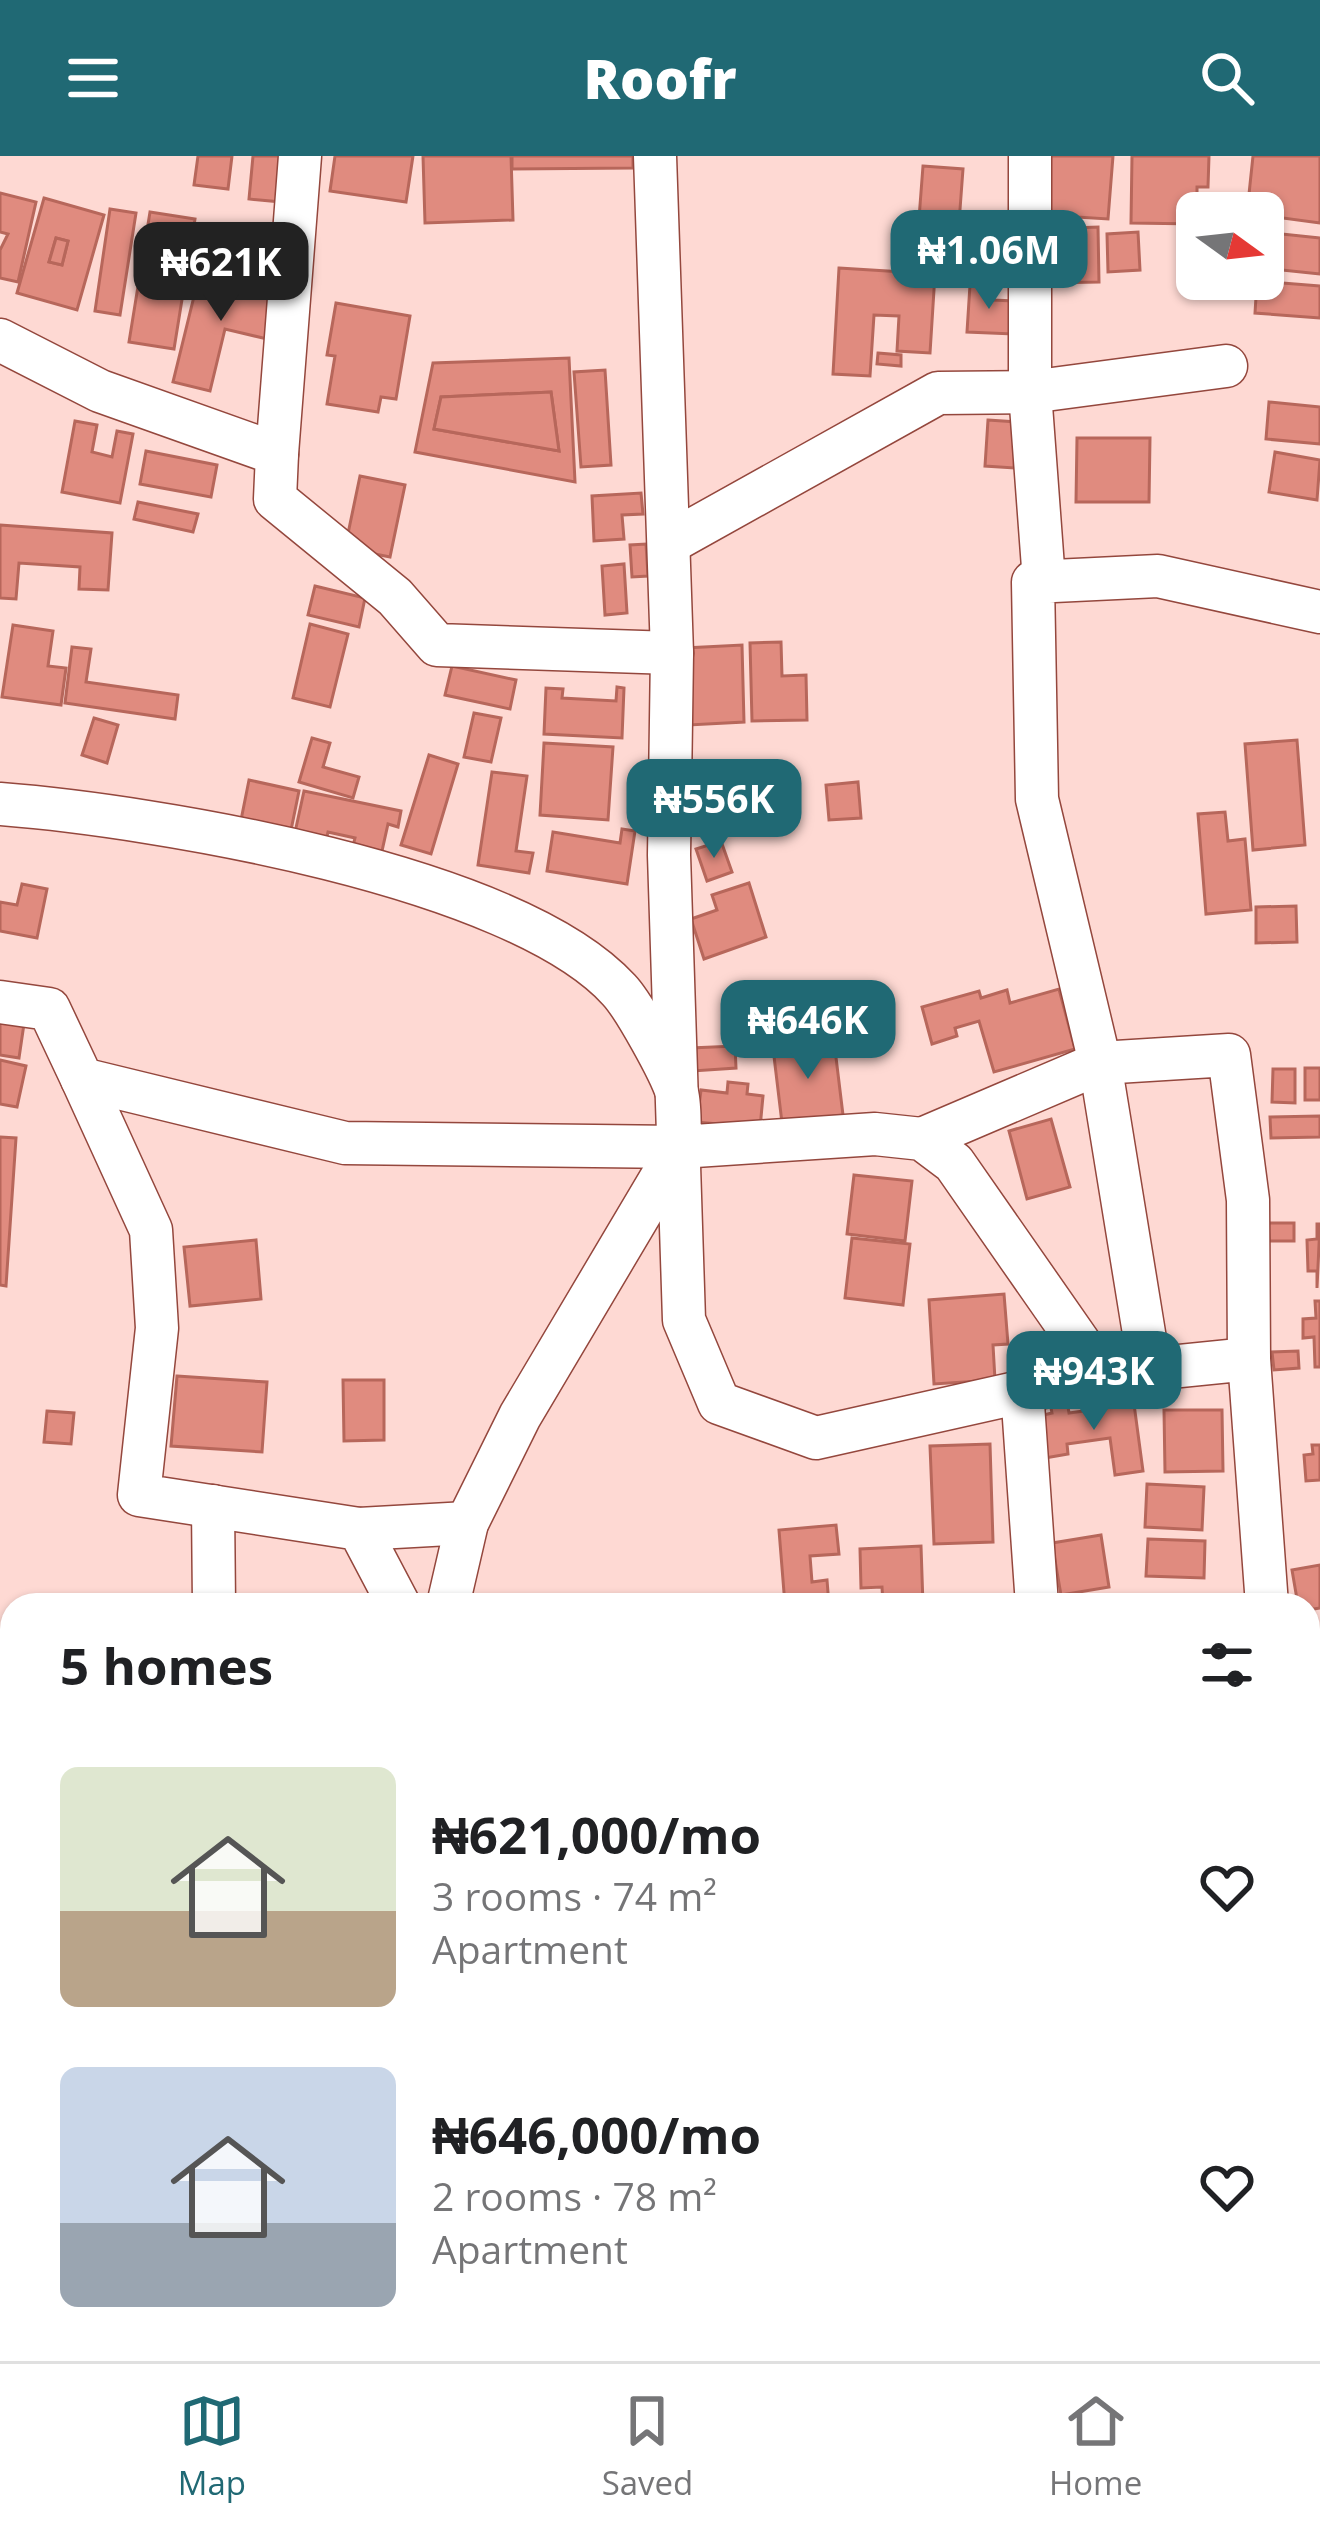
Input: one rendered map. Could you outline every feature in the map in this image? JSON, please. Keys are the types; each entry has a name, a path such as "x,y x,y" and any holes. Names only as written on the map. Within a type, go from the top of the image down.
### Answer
{"street":[{"path":"299,156 274,499 395,597 437,645 672,653"},
{"path":"656,156 672,653 669,855 684,1320 719,1403 816,1438 1101,1374 1249,1359"},
{"path":"1030,156 1030,392 1044,581"},
{"path":"0,340 100,391 277,454"},
{"path":"669,543 938,393 1030,392 1226,366"},
{"path":"1150,1370 1100,1064 1037,799 1033,582 1158,575 1320,612"},
{"path":"0,804 102,812 384,872 543,932 619,990 638,1020 676,1092 680,1147 520,1416 467,1523 451,1593"},
{"path":"0,1002 49,1009 151,1230 158,1328 140,1495 359,1529 467,1523"},
{"path":"82,1079 345,1143 680,1147 836,1135 922,1139 1100,1064 1229,1055 1248,1199 1249,1359 1266,1593"},
{"path":"922,1139 954,1163 1101,1374"},
{"path":"1022,1390 1035,1593"},
{"path":"213,1506 214,1593"},
{"path":"359,1529 393,1593"}],"building":[{"path":"198,156 232,156 228,189 194,185"},
{"path":"253,156 286,156 282,202 249,199"},
{"path":"335,156 413,156 406,202 330,191"},
{"path":"423,156 511,156 513,220 425,223"},
{"path":"512,156 633,156 633,168 512,169"},
{"path":"1049,156 1113,156 1108,219 1045,215"},
{"path":"1132,156 1209,156 1208,187 1176,192 1176,224 1131,223"},
{"path":"1253,156 1320,156 1320,223 1284,218 1284,192 1249,192"},
{"path":"923,166 963,169 959,223 973,225 969,263 916,258"},
{"path":"0,193 36,202 18,282 0,278 0,250 8,234 0,232"},
{"path":"44,198 104,215 77,310 17,293","holes":["56,238 68,241 62,265 49,262"]},
{"path":"110,209 136,213 120,315 95,311"},
{"path":"150,212 195,219 174,349 129,342"},
{"path":"1098,227 1099,282 1045,283 1043,229"},
{"path":"1138,232 1140,270 1108,272 1107,234"},
{"path":"1284,234 1320,238 1320,274 1284,270"},
{"path":"56,238 68,241 62,265 49,262"},
{"path":"839,268 935,274 930,353 897,351 899,316 874,315 870,376 833,374"},
{"path":"200,272 279,291 267,339 225,329 210,391 173,382"},
{"path":"1284,283 1320,286 1320,318 1255,313 1256,300 1284,300"},
{"path":"970,285 994,286 993,300 1014,301 1013,334 967,332"},
{"path":"336,303 410,316 396,399 381,397 378,412 327,404 335,356 327,355"},
{"path":"878,353 901,355 901,366 877,364"},
{"path":"569,358 575,482 415,452 433,363","holes":["551,392 559,451 434,429 441,397"]},
{"path":"605,370 611,465 581,467 574,372"},
{"path":"551,392 559,451 434,429 441,397"},
{"path":"1269,402 1320,407 1320,444 1266,439"},
{"path":"988,420 1017,422 1014,468 985,466"},
{"path":"75,421 97,425 92,452 112,457 117,431 133,434 120,503 62,492"},
{"path":"1077,438 1150,438 1149,502 1076,502"},
{"path":"146,451 217,465 211,497 140,484"},
{"path":"1275,452 1320,460 1317,500 1269,492"},
{"path":"360,476 405,485 390,557 345,548"},
{"path":"641,493 643,514 622,515 624,539 594,541 592,496"},
{"path":"138,502 198,514 193,532 134,519"},
{"path":"0,525 112,533 108,590 79,589 80,567 19,563 16,599 0,598"},
{"path":"646,544 648,576 632,577 630,545"},
{"path":"624,564 627,613 605,615 602,566"},
{"path":"315,586 365,598 359,627 308,615"},
{"path":"310,624 348,634 330,707 293,698"},
{"path":"13,625 53,631 48,666 66,668 61,705 2,697"},
{"path":"781,642 782,676 806,675 807,720 752,721 750,643"},
{"path":"742,645 744,722 689,725 685,648"},
{"path":"72,647 91,649 86,682 178,695 175,719 65,703"},
{"path":"452,666 516,680 510,709 445,695"},
{"path":"617,687 624,688 622,738 544,734 546,688 563,689 562,698 616,701"},
{"path":"474,713 501,718 491,762 464,757"},
{"path":"94,718 118,725 107,763 82,755"},
{"path":"312,738 330,743 323,767 359,777 353,798 299,782"},
{"path":"1297,740 1305,845 1253,850 1245,744"},
{"path":"544,743 613,747 608,820 540,815"},
{"path":"429,755 458,764 431,854 401,845"},
{"path":"492,772 527,776 516,851 533,853 529,873 478,865"},
{"path":"249,780 299,791 289,840 239,830"},
{"path":"858,782 861,818 829,820 826,785"},
{"path":"304,791 401,811 398,827 388,824 380,860 351,854 355,838 328,832 325,844 294,837"},
{"path":"1225,812 1228,841 1245,839 1251,910 1206,914 1198,814"},
{"path":"622,829 635,831 627,884 547,871 553,832 620,843"},
{"path":"721,841 732,872 707,881 696,849"},
{"path":"749,883 766,937 704,959 691,919 717,910 712,895"},
{"path":"22,884 47,889 37,938 0,931 0,902 17,905"},
{"path":"1296,906 1297,942 1256,943 1256,907"},
{"path":"1059,989 1075,1049 994,1072 979,1021 955,1028 957,1036 932,1044 922,1007 979,991 981,998 1007,990 1010,1003"},
{"path":"781,1008 782,1017 805,1015 807,1036 727,1042 725,1012"},
{"path":"0,1014 25,1017 19,1058 0,1055"},
{"path":"834,1041 843,1115 782,1123 773,1048"},
{"path":"735,1046 736,1068 693,1071 691,1048"},
{"path":"0,1060 26,1066 17,1107 0,1104"},
{"path":"1305,1068 1320,1068 1320,1100 1305,1100"},
{"path":"1273,1069 1295,1069 1295,1103 1272,1102"},
{"path":"728,1082 748,1084 747,1094 763,1096 760,1128 697,1122 701,1090 727,1093"},
{"path":"1320,1116 1320,1137 1271,1138 1270,1117"},
{"path":"1051,1119 1070,1187 1027,1199 1009,1131"},
{"path":"0,1137 16,1138 6,1286 0,1285"},
{"path":"854,1175 912,1181 905,1241 847,1234"},
{"path":"1268,1223 1294,1223 1294,1241 1269,1241"},
{"path":"1320,1224 1317,1288 1317,1271 1308,1271 1307,1240 1317,1239"},
{"path":"852,1238 910,1244 903,1305 845,1298"},
{"path":"256,1240 261,1299 190,1306 184,1247"},
{"path":"1004,1294 1008,1344 993,1345 995,1380 934,1384 929,1300"},
{"path":"1315,1301 1320,1301 1320,1367 1315,1367 1314,1337 1303,1338 1303,1319 1316,1318"},
{"path":"1298,1351 1299,1368 1274,1370 1272,1352"},
{"path":"177,1376 267,1382 262,1452 171,1446"},
{"path":"343,1380 384,1380 384,1440 344,1441"},
{"path":"1067,1401 1069,1413 1134,1404 1143,1471 1115,1475 1110,1438 1067,1444 1068,1454 1045,1458 1039,1416 1052,1413 1050,1403"},
{"path":"1164,1410 1222,1410 1223,1471 1165,1472"},
{"path":"47,1411 74,1413 71,1444 44,1442"},
{"path":"990,1444 993,1542 934,1544 930,1446"},
{"path":"1312,1445 1320,1445 1320,1480 1306,1481 1304,1455 1313,1454"},
{"path":"1147,1484 1204,1487 1202,1530 1145,1527"},
{"path":"836,1525 839,1554 810,1556 812,1582 827,1580 828,1593 784,1593 779,1530"},
{"path":"1101,1535 1109,1587 1061,1593 1052,1543"},
{"path":"1148,1539 1205,1541 1204,1578 1146,1576"},
{"path":"921,1546 923,1593 861,1588 860,1549"},
{"path":"1320,1565 1320,1593 1296,1593 1292,1570"}]}
